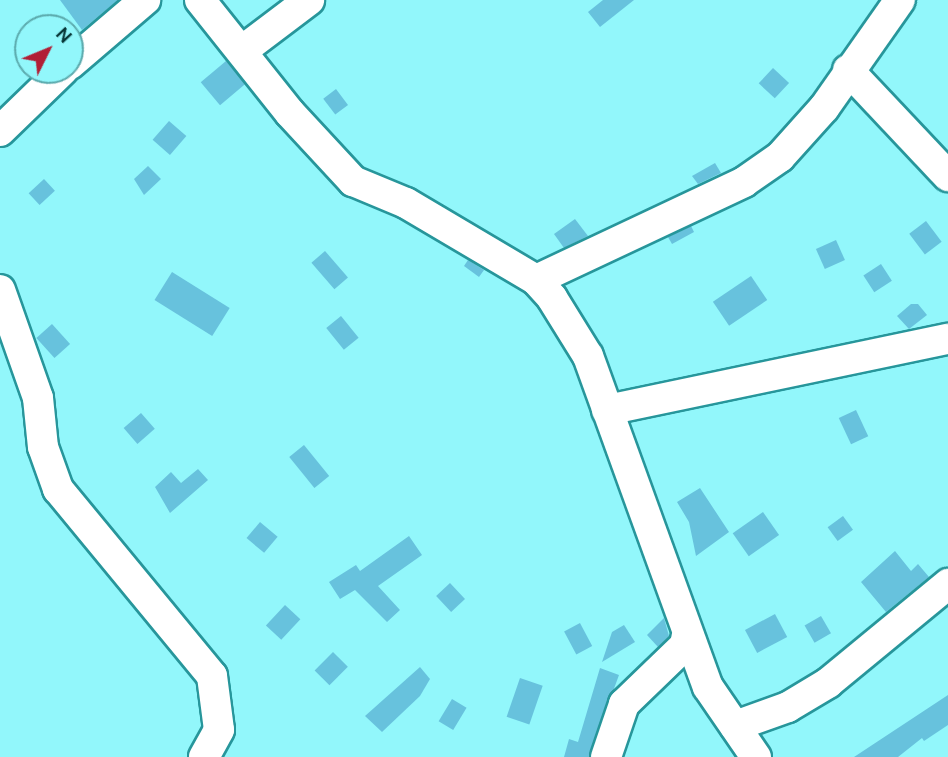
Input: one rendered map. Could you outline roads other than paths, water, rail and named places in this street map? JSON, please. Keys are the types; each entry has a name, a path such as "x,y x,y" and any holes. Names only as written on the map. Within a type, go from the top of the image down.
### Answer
{"street":[{"path":"84,52 145,0"},
{"path":"200,0 243,50 290,113 353,181 406,204 536,280 568,321 588,356 643,515 671,578 687,635 708,687 756,757"},
{"path":"243,50 309,0"},
{"path":"536,280 744,182 780,157 809,126 900,0"},
{"path":"848,70 948,176"},
{"path":"0,131 49,84"},
{"path":"0,290 38,398 43,447 58,489 212,676 219,730 204,757"},
{"path":"607,410 948,339"},
{"path":"735,726 788,707 828,683 948,584"},
{"path":"606,757 624,704 685,645 687,635"}]}
